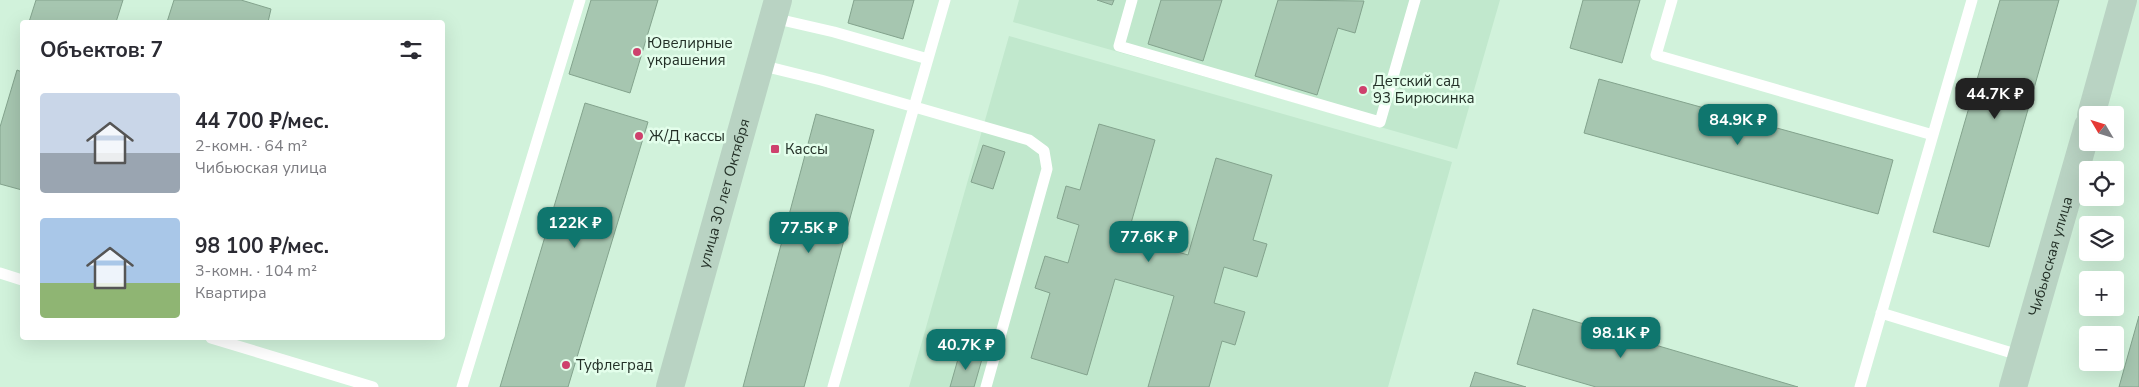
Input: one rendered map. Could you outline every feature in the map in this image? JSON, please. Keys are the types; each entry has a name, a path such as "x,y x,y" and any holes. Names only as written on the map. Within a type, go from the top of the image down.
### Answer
{"street":[{"path":"2093,106 2123,0"},
{"name":"улица 30 лет Октября","path":"670,387 776,9"},
{"name":"Чибьюская улица","path":"2013,387 2081,151"}],"lane":[{"path":"462,387 580,0"},
{"path":"833,387 945,0"},
{"path":"1132,0 1119,46 1380,122 1415,0"},
{"path":"1672,0 1656,55 1933,135"},
{"path":"1860,387 1972,0"},
{"path":"776,9 834,32 928,59"},
{"path":"760,65 1029,140 1044,151 1047,169 986,387"},
{"path":"0,273 20,279"},
{"path":"1881,313 2022,356"},
{"path":"218,340 371,386"}],"shaded area":[{"name":"Детский сад 93 Бирюсинка","path":"1019,0 1500,0 1457,149 1013,22"},
{"path":"1009,36 1452,162 1388,387 909,387"}],"building":[{"path":"36,0 123,0 117,20 30,20"},
{"path":"174,0 241,0 271,9 268,20 168,20"},
{"path":"591,0 658,0 630,93 569,74"},
{"path":"854,0 914,0 903,39 848,23"},
{"path":"1097,0 1114,0 1112,5"},
{"path":"1161,0 1222,0 1203,61 1148,44"},
{"path":"1278,0 1364,1 1355,33 1338,28 1317,95 1255,76"},
{"path":"1583,0 1640,0 1622,63 1570,48"},
{"path":"2000,0 2059,0 1989,247 1933,232"},
{"path":"17,70 20,71 20,189 0,184 0,127"},
{"path":"1599,79 1893,160 1878,214 1584,133"},
{"path":"585,103 648,122 568,387 500,387"},
{"path":"816,114 874,130 804,387 743,387"},
{"path":"1099,124 1155,140 1127,237 1188,255 1216,158 1272,175 1253,240 1267,244 1257,277 1224,267 1214,303 1245,312 1235,345 1222,341 1209,387 1148,387 1174,296 1115,279 1087,375 1031,358 1050,293 1035,288 1045,256 1068,263 1079,225 1057,218 1066,186 1080,190"},
{"path":"983,145 1005,152 993,189 971,182"},
{"path":"1533,309 1798,387 1596,387 1517,364"},
{"path":"2139,316 2139,387 2119,387"},
{"path":"960,352 982,359 974,387 950,387"},
{"path":"1475,372 1526,387 1470,387"}],"place":[{"name":"Ювелирные украшения","path":"637,52"},
{"name":"Детский сад 93 Бирюсинка","path":"1363,90"},
{"name":"Ж/Д кассы","path":"639,136"},
{"name":"Кассы","path":"775,149"},
{"name":"Туфлеград","path":"566,365"}]}
